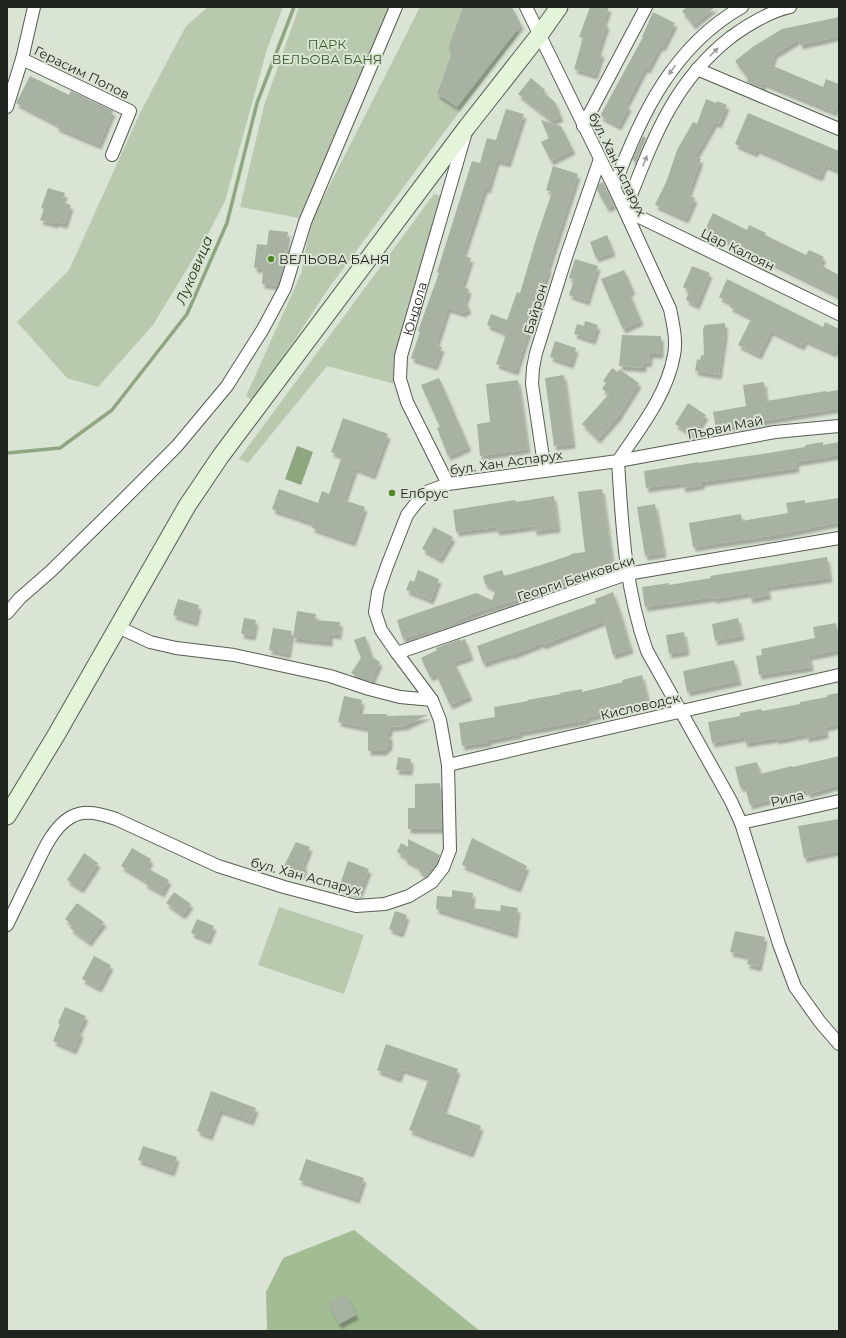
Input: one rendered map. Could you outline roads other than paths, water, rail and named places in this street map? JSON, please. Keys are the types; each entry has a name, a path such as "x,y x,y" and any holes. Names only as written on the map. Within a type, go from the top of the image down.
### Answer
{"main road":[{"name":"Юндола","path":"7,816 55,737 187,506 220,457 467,127 540,34 558,7"}],"street":[{"path":"7,107 22,59 34,7"},
{"path":"7,613 20,598 51,571 177,446 227,386 263,329 285,288 305,222 396,7"},
{"name":"бул. Хан Аспарух","path":"7,925 48,842 60,827 71,817 86,813 100,814 116,819 218,866 284,888 356,906 385,904 409,896 432,882 443,868 450,850 448,765 440,720 432,700 381,630 375,612 378,592 398,533 407,515 417,502 429,491 448,484 618,461 656,404 668,379 674,354 674,330 670,309 614,187 526,7"},
{"path":"584,126 646,7"},
{"path":"614,187 640,122 656,92 677,63 699,38 723,17 742,7"},
{"path":"624,210 661,123 678,93 697,69 717,48 746,25 778,10 790,7"},
{"name":"Герасим Попов","path":"22,59 130,111 112,155"},
{"path":"697,69 839,128"},
{"name":"Юндола","path":"448,484 407,402 400,379 401,356 467,127"},
{"name":"Байрон","path":"545,471 532,384 533,368 536,353 567,254 600,159"},
{"name":"Цар Калоян","path":"624,210 839,314"},
{"name":"Първи Май","path":"618,461 775,432 839,426"},
{"path":"618,461 621,519 627,574 638,626 647,651 659,674 682,711 731,801 741,823 779,944 795,987 820,1022 839,1044"},
{"name":"Георги Бенковски","path":"397,653 627,574 839,538"},
{"path":"118,627 134,636 150,642 176,648 234,655 330,676 369,689 400,697 432,700"},
{"name":"Кисловодск","path":"448,765 839,675"},
{"name":"Рила","path":"741,823 839,801"}],"waterway":[{"name":"Луковица","path":"7,453 60,448 112,410 187,314 227,223 257,103 294,7"}],"place":[{"name":"ВЕЛЬОВА БАНЯ","path":"271,259"},
{"name":"Елбрус","path":"392,493"}],"park label":[{"name":"ПАРК ВЕЛЬОВА БАНЯ","path":"327,52"}]}
